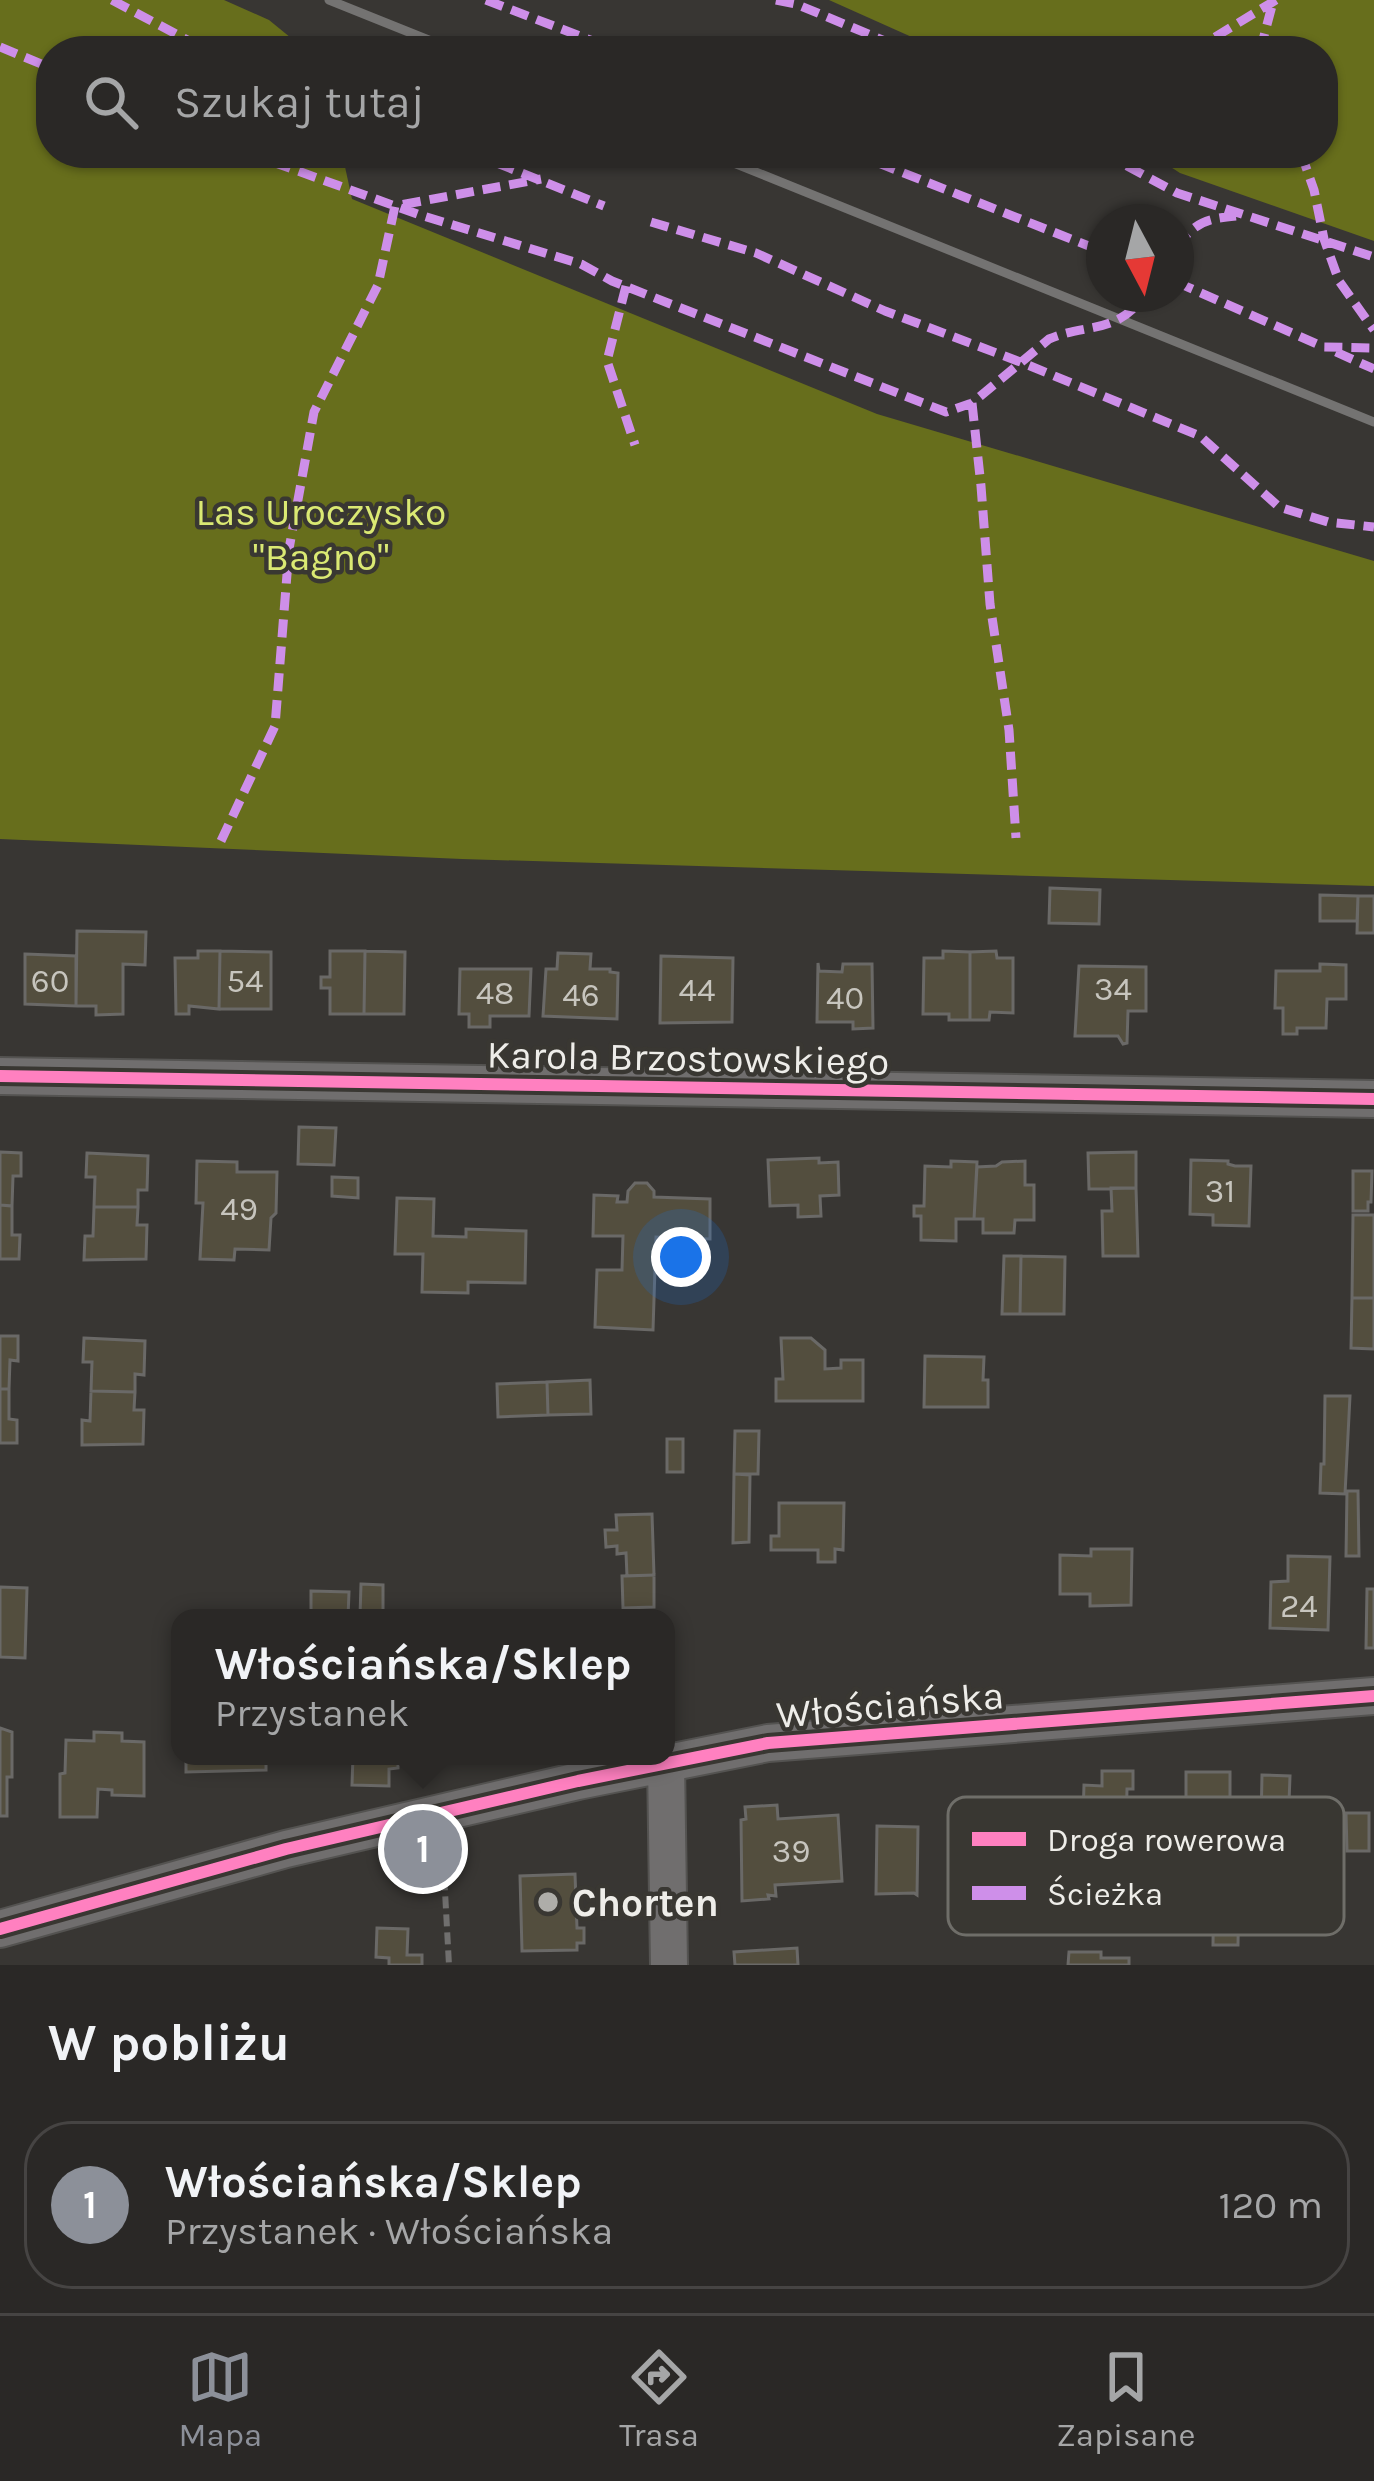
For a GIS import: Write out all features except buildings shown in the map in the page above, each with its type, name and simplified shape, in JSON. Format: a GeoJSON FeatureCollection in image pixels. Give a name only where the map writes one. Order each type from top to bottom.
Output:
{"type":"FeatureCollection","features":[{"type":"Feature","properties":{"kind":"street","name":"Karola Brzostowskiego"},"geometry":{"type":"LineString","coordinates":[[0,1076],[1374,1100]]}},
{"type":"Feature","properties":{"kind":"street","name":"Włościańska"},"geometry":{"type":"LineString","coordinates":[[675,1760],[768,1743],[1374,1696]]}},
{"type":"Feature","properties":{"kind":"street","name":"Włościańska"},"geometry":{"type":"LineString","coordinates":[[0,1929],[286,1850],[652,1765]]}},
{"type":"Feature","properties":{"kind":"street"},"geometry":{"type":"LineString","coordinates":[[666,1765],[669,1965]]}},
{"type":"Feature","properties":{"kind":"path"},"geometry":{"type":"LineString","coordinates":[[405,1850],[444,1873],[449,1965]]}},
{"type":"Feature","properties":{"kind":"green space","name":"Las Uroczysko \"Bagno\""},"geometry":{"type":"Polygon","coordinates":[[[0,0],[224,0],[269,20],[289,36],[36,36],[36,168],[345,168],[352,199],[877,414],[1374,561],[1374,886],[462,859],[0,839],[0,0]]]}},
{"type":"Feature","properties":{"kind":"green space"},"geometry":{"type":"Polygon","coordinates":[[[829,0],[1374,0],[1374,241],[1172,168],[1338,168],[1338,36],[909,36],[829,0]]]}},
{"type":"Feature","properties":{"kind":"railway"},"geometry":{"type":"LineString","coordinates":[[329,0],[419,36]]}},
{"type":"Feature","properties":{"kind":"railway"},"geometry":{"type":"LineString","coordinates":[[746,168],[1374,422]]}},
{"type":"Feature","properties":{"kind":"marked path"},"geometry":{"type":"LineString","coordinates":[[112,0],[180,36]]}},
{"type":"Feature","properties":{"kind":"marked path"},"geometry":{"type":"LineString","coordinates":[[486,0],[580,36]]}},
{"type":"Feature","properties":{"kind":"marked path"},"geometry":{"type":"LineString","coordinates":[[776,0],[873,36]]}},
{"type":"Feature","properties":{"kind":"marked path"},"geometry":{"type":"LineString","coordinates":[[1217,36],[1276,0]]}},
{"type":"Feature","properties":{"kind":"marked path"},"geometry":{"type":"LineString","coordinates":[[1264,36],[1273,2]]}},
{"type":"Feature","properties":{"kind":"marked path"},"geometry":{"type":"LineString","coordinates":[[0,47],[36,62]]}},
{"type":"Feature","properties":{"kind":"marked path"},"geometry":{"type":"LineString","coordinates":[[290,168],[420,215],[581,264],[612,281],[946,412],[972,403],[1049,339],[1113,322],[1129,312]]}},
{"type":"Feature","properties":{"kind":"marked path"},"geometry":{"type":"LineString","coordinates":[[509,168],[604,206]]}},
{"type":"Feature","properties":{"kind":"marked path"},"geometry":{"type":"LineString","coordinates":[[891,168],[1086,245]]}},
{"type":"Feature","properties":{"kind":"marked path"},"geometry":{"type":"LineString","coordinates":[[1131,168],[1177,193],[1374,257]]}},
{"type":"Feature","properties":{"kind":"marked path"},"geometry":{"type":"LineString","coordinates":[[1306,168],[1339,281],[1374,330]]}},
{"type":"Feature","properties":{"kind":"marked path"},"geometry":{"type":"LineString","coordinates":[[221,841],[275,726],[289,549],[314,412],[378,285],[395,206],[541,179]]}},
{"type":"Feature","properties":{"kind":"marked path"},"geometry":{"type":"LineString","coordinates":[[1194,229],[1236,216]]}},
{"type":"Feature","properties":{"kind":"marked path"},"geometry":{"type":"LineString","coordinates":[[651,222],[756,253],[885,311],[1200,436],[1279,507],[1328,522],[1374,527]]}},
{"type":"Feature","properties":{"kind":"marked path"},"geometry":{"type":"LineString","coordinates":[[626,286],[607,361],[635,445]]}},
{"type":"Feature","properties":{"kind":"marked path"},"geometry":{"type":"LineString","coordinates":[[1194,290],[1324,347],[1374,348]]}},
{"type":"Feature","properties":{"kind":"marked path"},"geometry":{"type":"LineString","coordinates":[[1336,352],[1374,369]]}},
{"type":"Feature","properties":{"kind":"marked path"},"geometry":{"type":"LineString","coordinates":[[972,403],[990,604],[1009,730],[1016,838]]}},
{"type":"Feature","properties":{"kind":"cycle path"},"geometry":{"type":"LineString","coordinates":[[0,1076],[1374,1099]]}},
{"type":"Feature","properties":{"kind":"cycle path"},"geometry":{"type":"LineString","coordinates":[[675,1762],[768,1743],[1374,1696]]}},
{"type":"Feature","properties":{"kind":"cycle path"},"geometry":{"type":"LineString","coordinates":[[0,1929],[286,1849],[658,1765]]}},
{"type":"Feature","properties":{"kind":"place","name":"Włościańska/Sklep"},"geometry":{"type":"Point","coordinates":[423,1849]}},
{"type":"Feature","properties":{"kind":"place","name":"Chorten"},"geometry":{"type":"Point","coordinates":[548,1902]}}]}
